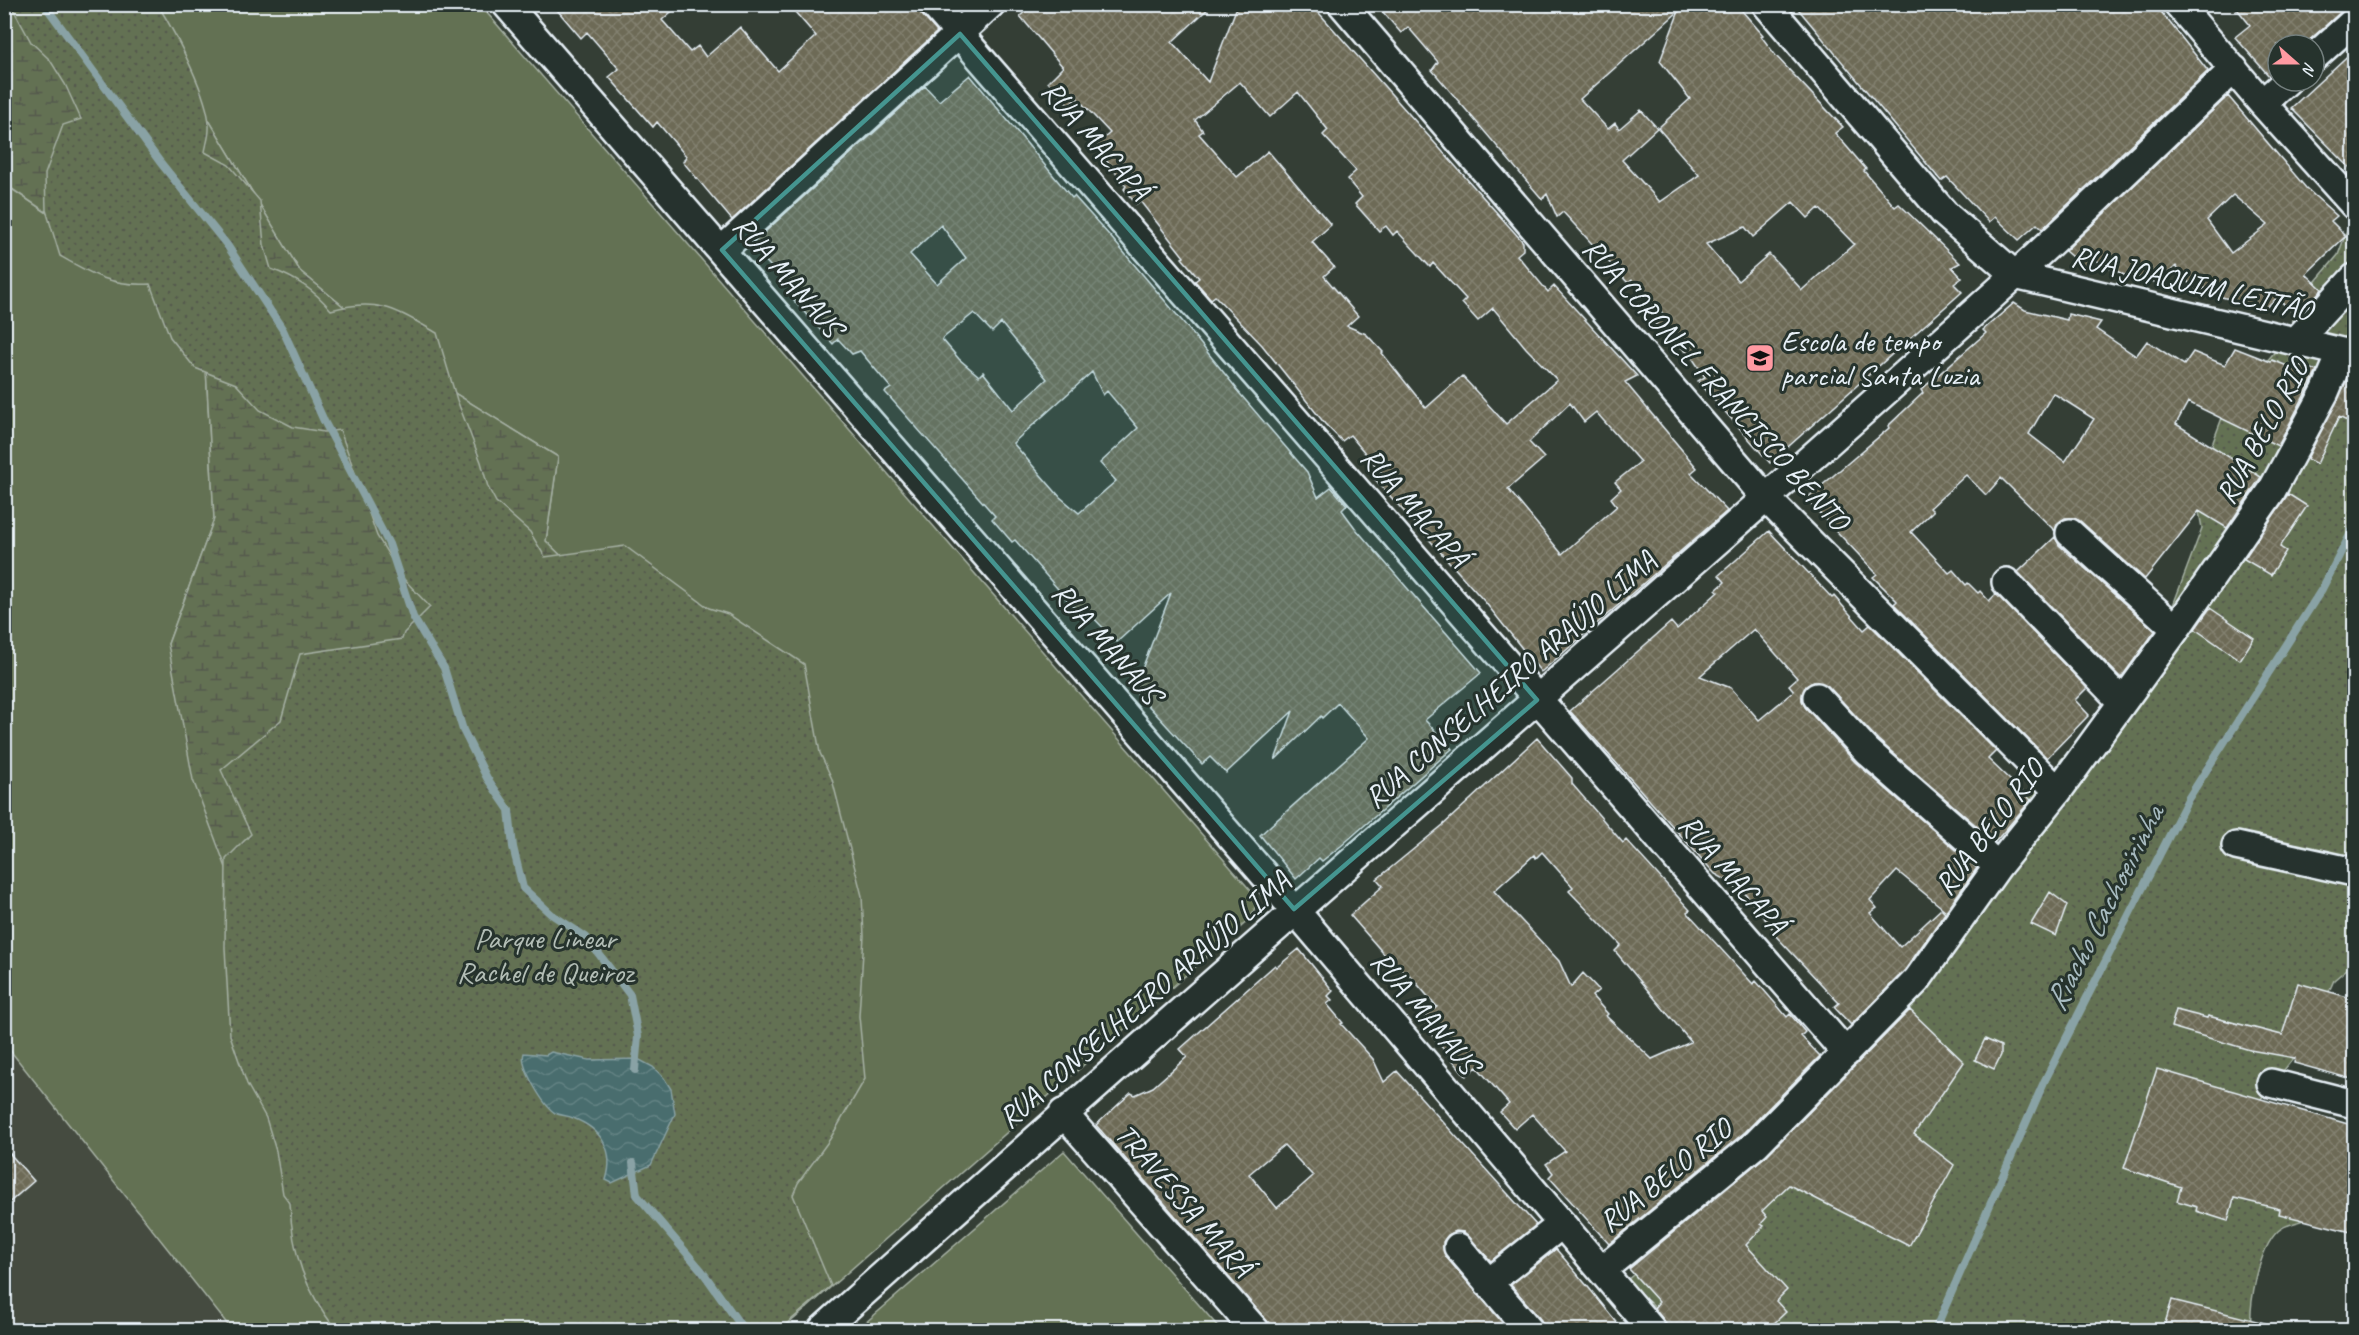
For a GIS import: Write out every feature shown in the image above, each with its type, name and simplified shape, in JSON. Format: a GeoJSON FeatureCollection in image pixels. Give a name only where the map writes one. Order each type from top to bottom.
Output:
{"type":"FeatureCollection","features":[{"type":"Feature","properties":{"kind":"street","name":"RUA MANAUS"},"geometry":{"type":"LineString","coordinates":[[506,4],[1294,909],[1652,1330]]}},
{"type":"Feature","properties":{"kind":"street","name":"RUA MACAPÁ"},"geometry":{"type":"LineString","coordinates":[[933,4],[1232,344],[1537,700],[1846,1053]]}},
{"type":"Feature","properties":{"kind":"street"},"geometry":{"type":"LineString","coordinates":[[722,250],[991,4]]}},
{"type":"Feature","properties":{"kind":"street","name":"RUA CORONEL FRANCISCO BENTO"},"geometry":{"type":"LineString","coordinates":[[1342,4],[1765,497],[2058,791]]}},
{"type":"Feature","properties":{"kind":"street"},"geometry":{"type":"LineString","coordinates":[[1766,4],[1946,214],[2015,275]]}},
{"type":"Feature","properties":{"kind":"street"},"geometry":{"type":"LineString","coordinates":[[2178,4],[2262,104],[2355,205]]}},
{"type":"Feature","properties":{"kind":"street"},"geometry":{"type":"LineString","coordinates":[[2326,46],[2355,21]]}},
{"type":"Feature","properties":{"kind":"street","name":"RUA CONSELHEIRO ARAÚJO LIMA"},"geometry":{"type":"LineString","coordinates":[[822,1330],[1063,1113],[1294,909],[1537,700],[2015,275],[2234,69]]}},
{"type":"Feature","properties":{"kind":"street"},"geometry":{"type":"LineString","coordinates":[[2262,104],[2274,93]]}},
{"type":"Feature","properties":{"kind":"street","name":"RUA JOAQUIM LEITÃO"},"geometry":{"type":"LineString","coordinates":[[2015,275],[2348,354]]}},
{"type":"Feature","properties":{"kind":"street"},"geometry":{"type":"LineString","coordinates":[[2296,341],[2355,278]]}},
{"type":"Feature","properties":{"kind":"street","name":"RUA BELO RIO"},"geometry":{"type":"LineString","coordinates":[[1602,1270],[1756,1144],[1917,980],[1998,866],[2058,791],[2176,629],[2271,492],[2348,354]]}},
{"type":"Feature","properties":{"kind":"street"},"geometry":{"type":"LineString","coordinates":[[2070,533],[2176,629]]}},
{"type":"Feature","properties":{"kind":"street"},"geometry":{"type":"LineString","coordinates":[[2006,582],[2122,702]]}},
{"type":"Feature","properties":{"kind":"street"},"geometry":{"type":"LineString","coordinates":[[1816,697],[1867,751],[1998,866]]}},
{"type":"Feature","properties":{"kind":"street"},"geometry":{"type":"LineString","coordinates":[[2236,846],[2355,872]]}},
{"type":"Feature","properties":{"kind":"street"},"geometry":{"type":"LineString","coordinates":[[2271,1083],[2355,1104]]}},
{"type":"Feature","properties":{"kind":"street","name":"TRAVESSA MARÁ"},"geometry":{"type":"LineString","coordinates":[[1063,1113],[1255,1330]]}},
{"type":"Feature","properties":{"kind":"street"},"geometry":{"type":"LineString","coordinates":[[1488,1283],[1562,1224]]}},
{"type":"Feature","properties":{"kind":"street"},"geometry":{"type":"LineString","coordinates":[[1458,1247],[1529,1330]]}},
{"type":"Feature","properties":{"kind":"highlighted area"},"geometry":{"type":"Polygon","coordinates":[[[960,34],[1537,700],[1294,909],[722,250],[960,34]]]}},
{"type":"Feature","properties":{"kind":"shaded area"},"geometry":{"type":"Polygon","coordinates":[[[5,1044],[232,1330],[5,1330],[5,1044]]]}},
{"type":"Feature","properties":{"kind":"green space","name":"Parque Linear Rachel de Queiroz"},"geometry":{"type":"Polygon","coordinates":[[[5,5],[148,5],[195,97],[300,271],[435,381],[558,457],[546,541],[615,608],[717,1235],[807,1308],[781,1330],[614,1330],[248,926],[193,780],[168,644],[214,519],[206,367],[164,292],[5,184],[5,5]]]}},
{"type":"Feature","properties":{"kind":"green space","name":"Parque Linear Rachel de Queiroz"},"geometry":{"type":"Polygon","coordinates":[[[11,5],[158,5],[182,48],[204,101],[209,129],[205,152],[229,165],[260,201],[264,245],[271,269],[304,285],[331,310],[362,305],[387,308],[437,333],[457,400],[488,487],[496,502],[530,532],[545,557],[625,546],[709,608],[728,614],[804,664],[820,753],[832,779],[862,896],[864,936],[859,1016],[865,1079],[830,1139],[798,1183],[793,1195],[831,1286],[779,1330],[336,1330],[316,1300],[308,1286],[297,1255],[290,1203],[283,1194],[276,1151],[266,1118],[247,1084],[230,1035],[225,948],[226,859],[251,834],[221,770],[281,720],[300,654],[402,639],[404,633],[430,607],[402,577],[377,536],[340,430],[324,432],[293,427],[260,410],[236,384],[195,368],[170,337],[150,284],[124,283],[103,278],[60,256],[46,210],[45,174],[63,125],[81,119],[65,84],[50,60],[31,42],[11,5]]]}},
{"type":"Feature","properties":{"kind":"green space"},"geometry":{"type":"Polygon","coordinates":[[[148,5],[480,5],[1258,899],[1251,918],[807,1308],[717,1235],[615,608],[546,541],[558,457],[435,381],[300,271],[195,97],[148,5]]]}},
{"type":"Feature","properties":{"kind":"green space"},"geometry":{"type":"Polygon","coordinates":[[[4,184],[164,292],[206,367],[214,519],[168,644],[614,1330],[232,1330],[5,1044],[4,184]]]}},
{"type":"Feature","properties":{"kind":"green space"},"geometry":{"type":"Polygon","coordinates":[[[2354,211],[2354,963],[2334,980],[2308,1040],[2248,1115],[2309,1219],[2278,1231],[2265,1251],[2253,1292],[2251,1330],[1680,1330],[1626,1281],[1792,1141],[1869,1045],[1878,1004],[1876,991],[1911,940],[1947,904],[2002,840],[2022,796],[2054,770],[2062,758],[2109,718],[2169,616],[2202,528],[2195,490],[2225,410],[2278,348],[2311,287],[2338,255],[2354,211]]]}},
{"type":"Feature","properties":{"kind":"green space"},"geometry":{"type":"Polygon","coordinates":[[[1064,1151],[1221,1330],[857,1330],[1064,1151]]]}},
{"type":"Feature","properties":{"kind":"water"},"geometry":{"type":"Polygon","coordinates":[[[551,1052],[589,1060],[638,1059],[653,1067],[664,1078],[671,1089],[675,1114],[651,1165],[612,1183],[606,1180],[609,1160],[604,1142],[599,1135],[583,1123],[550,1109],[525,1067],[524,1053],[546,1055],[551,1052]]]}},
{"type":"Feature","properties":{"kind":"building"},"geometry":{"type":"Polygon","coordinates":[[[552,4],[680,4],[662,20],[690,52],[698,46],[706,57],[740,27],[778,71],[816,36],[788,4],[918,4],[921,14],[937,32],[732,220],[683,162],[686,156],[657,122],[653,127],[609,77],[619,69],[587,32],[581,38],[552,4]]]}},
{"type":"Feature","properties":{"kind":"building"},"geometry":{"type":"Polygon","coordinates":[[[1034,4],[1213,4],[1172,42],[1208,82],[1238,4],[1311,4],[1523,242],[1523,250],[1517,255],[1548,292],[1554,286],[1637,376],[1625,382],[1697,468],[1691,473],[1727,511],[1541,672],[1485,602],[1374,478],[1381,472],[1350,435],[1342,441],[1325,424],[1262,345],[1215,296],[1211,299],[1195,281],[1199,278],[1182,258],[1184,257],[1140,201],[1136,204],[1124,189],[1126,186],[1095,146],[1110,133],[1077,98],[1069,105],[1048,82],[1063,67],[1020,16],[1034,4]],[[1240,82],[1195,120],[1203,131],[1199,134],[1237,177],[1268,151],[1331,225],[1312,242],[1334,267],[1324,276],[1358,316],[1347,326],[1366,334],[1383,352],[1426,408],[1462,376],[1506,424],[1557,380],[1526,348],[1493,308],[1478,321],[1462,303],[1466,299],[1433,263],[1430,267],[1397,231],[1393,235],[1386,226],[1379,231],[1355,204],[1362,197],[1347,179],[1356,171],[1323,135],[1328,130],[1298,92],[1270,117],[1240,82]],[[1570,403],[1529,442],[1544,458],[1508,489],[1562,554],[1617,506],[1611,498],[1621,489],[1615,482],[1640,462],[1596,412],[1584,422],[1570,403]]]}},
{"type":"Feature","properties":{"kind":"building"},"geometry":{"type":"Polygon","coordinates":[[[1376,4],[1736,4],[1763,35],[1761,36],[1776,56],[1843,127],[1835,133],[1895,207],[1899,204],[1960,263],[1952,267],[1962,278],[1954,284],[1962,292],[1770,463],[1698,381],[1705,377],[1691,356],[1673,340],[1669,343],[1654,326],[1665,316],[1632,280],[1628,283],[1563,212],[1557,217],[1547,194],[1542,199],[1432,70],[1438,62],[1408,27],[1401,33],[1376,4]],[[1679,11],[1580,99],[1608,129],[1615,123],[1619,129],[1641,110],[1657,128],[1622,160],[1660,202],[1699,175],[1658,128],[1690,99],[1660,61],[1679,11]],[[1793,202],[1753,237],[1745,227],[1706,244],[1738,281],[1769,254],[1802,290],[1854,244],[1819,208],[1808,218],[1793,202]]]}},
{"type":"Feature","properties":{"kind":"building"},"geometry":{"type":"Polygon","coordinates":[[[1794,4],[2155,4],[2208,71],[2042,229],[2037,224],[2019,240],[1995,217],[1989,222],[1947,177],[1941,181],[1794,4]]]}},
{"type":"Feature","properties":{"kind":"building"},"geometry":{"type":"Polygon","coordinates":[[[2233,4],[2339,4],[2344,9],[2317,33],[2266,33],[2266,73],[2235,37],[2250,25],[2233,4]]]}},
{"type":"Feature","properties":{"kind":"building"},"geometry":{"type":"Polygon","coordinates":[[[2355,49],[2355,173],[2291,108],[2307,93],[2326,93],[2326,76],[2355,49]]]}},
{"type":"Feature","properties":{"kind":"building"},"geometry":{"type":"Polygon","coordinates":[[[970,75],[1072,198],[1074,196],[1109,235],[1183,322],[1237,389],[1235,388],[1307,472],[1318,497],[1331,487],[1347,505],[1342,510],[1356,529],[1481,673],[1425,720],[1452,749],[1341,846],[1322,861],[1319,858],[1296,879],[1260,835],[1369,738],[1338,703],[1275,760],[1293,711],[1226,773],[1210,757],[1202,764],[1134,690],[1171,593],[1117,642],[1083,607],[1078,612],[1015,540],[1012,542],[992,519],[995,516],[885,392],[891,388],[860,351],[852,354],[838,339],[833,344],[794,301],[798,296],[760,255],[754,242],[925,86],[939,101],[970,75]],[[941,225],[910,254],[937,284],[966,258],[941,225]],[[974,313],[942,339],[959,359],[979,376],[983,372],[1013,410],[1047,379],[1001,323],[992,332],[974,313]],[[1092,372],[1013,443],[1060,497],[1079,513],[1116,481],[1100,463],[1138,428],[1107,391],[1103,395],[1092,372]]]}},
{"type":"Feature","properties":{"kind":"building"},"geometry":{"type":"Polygon","coordinates":[[[2228,96],[2306,188],[2337,216],[2331,221],[2346,236],[2306,274],[2322,289],[2297,316],[2277,298],[2264,309],[2222,297],[2215,291],[2211,294],[2205,288],[2197,294],[2176,266],[2158,283],[2134,276],[2132,279],[2093,259],[2084,267],[2065,251],[2228,96]],[[2233,195],[2207,220],[2231,253],[2268,225],[2233,195]]]}},
{"type":"Feature","properties":{"kind":"building"},"geometry":{"type":"Polygon","coordinates":[[[2014,303],[2025,310],[2067,320],[2068,314],[2101,322],[2096,329],[2136,356],[2147,341],[2184,365],[2193,352],[2225,365],[2235,348],[2271,362],[2272,360],[2290,367],[2292,363],[2317,371],[2278,446],[2188,402],[2176,424],[2261,477],[2227,528],[2199,511],[2145,579],[2080,521],[2065,518],[2058,523],[2055,531],[2001,478],[1986,495],[1966,475],[1930,508],[1933,511],[1911,532],[1949,573],[1953,570],[1966,585],[1968,583],[1978,593],[1980,591],[1989,601],[1996,594],[2087,688],[2075,700],[2089,715],[2047,758],[1894,604],[1897,601],[1873,577],[1877,574],[1806,499],[1889,428],[1888,426],[1923,393],[1921,390],[1986,333],[1983,330],[2014,303]],[[2053,393],[2029,434],[2065,462],[2094,419],[2053,393]]]}},
{"type":"Feature","properties":{"kind":"building"},"geometry":{"type":"Polygon","coordinates":[[[2347,380],[2355,383],[2355,425],[2339,417],[2317,464],[2307,459],[2347,380]]]}},
{"type":"Feature","properties":{"kind":"building"},"geometry":{"type":"Polygon","coordinates":[[[2288,494],[2307,506],[2280,547],[2286,551],[2271,575],[2244,559],[2288,494]]]}},
{"type":"Feature","properties":{"kind":"building"},"geometry":{"type":"Polygon","coordinates":[[[1769,531],[1832,598],[1834,596],[1864,630],[1870,625],[1996,751],[1988,759],[2031,800],[1995,842],[1878,740],[1828,686],[1814,682],[1806,686],[1802,700],[1805,707],[1855,762],[1977,868],[1946,911],[1897,871],[1870,900],[1877,908],[1870,913],[1900,947],[1941,909],[1945,913],[1905,970],[1851,1025],[1834,1007],[1839,1003],[1774,934],[1776,933],[1740,887],[1737,890],[1732,883],[1715,874],[1570,711],[1671,622],[1677,629],[1718,592],[1716,590],[1725,582],[1719,575],[1769,531]],[[1754,629],[1700,676],[1731,688],[1759,720],[1794,691],[1789,685],[1797,678],[1754,629]]]}},
{"type":"Feature","properties":{"kind":"building"},"geometry":{"type":"Polygon","coordinates":[[[2055,537],[2059,545],[2155,631],[2121,678],[2018,572],[2055,537]]]}},
{"type":"Feature","properties":{"kind":"building"},"geometry":{"type":"Polygon","coordinates":[[[2210,608],[2254,638],[2240,660],[2195,629],[2210,608]]]}},
{"type":"Feature","properties":{"kind":"building"},"geometry":{"type":"Polygon","coordinates":[[[1537,738],[1572,778],[1572,784],[1623,843],[1626,840],[1690,910],[1687,912],[1753,984],[1756,981],[1787,1017],[1790,1014],[1805,1032],[1801,1036],[1820,1056],[1745,1132],[1609,1244],[1549,1177],[1553,1173],[1546,1164],[1565,1151],[1532,1114],[1515,1129],[1500,1112],[1509,1104],[1477,1067],[1466,1076],[1426,1028],[1428,1026],[1422,1019],[1437,1007],[1406,971],[1404,972],[1392,959],[1390,961],[1350,915],[1383,886],[1377,879],[1443,825],[1537,738]],[[1542,852],[1536,858],[1534,855],[1494,891],[1559,961],[1571,987],[1583,973],[1599,990],[1592,996],[1608,1014],[1606,1016],[1652,1059],[1691,1042],[1615,951],[1621,945],[1569,891],[1573,887],[1542,852]]]}},
{"type":"Feature","properties":{"kind":"building"},"geometry":{"type":"Polygon","coordinates":[[[2050,892],[2067,905],[2056,936],[2031,924],[2050,892]]]}},
{"type":"Feature","properties":{"kind":"building"},"geometry":{"type":"Polygon","coordinates":[[[1299,949],[1333,991],[1328,996],[1332,1000],[1327,1004],[1343,1023],[1341,1024],[1373,1059],[1384,1082],[1397,1071],[1536,1225],[1491,1261],[1464,1232],[1456,1231],[1448,1235],[1443,1242],[1446,1257],[1509,1330],[1456,1330],[1452,1326],[1446,1330],[1275,1330],[1096,1125],[1131,1093],[1135,1095],[1153,1087],[1187,1057],[1180,1049],[1275,965],[1277,967],[1299,949]],[[1284,1145],[1249,1174],[1277,1208],[1313,1176],[1284,1145]]]}},
{"type":"Feature","properties":{"kind":"building"},"geometry":{"type":"Polygon","coordinates":[[[2298,983],[2355,999],[2355,1080],[2294,1063],[2295,1058],[2250,1050],[2171,1027],[2176,1010],[2282,1035],[2298,983]]]}},
{"type":"Feature","properties":{"kind":"building"},"geometry":{"type":"Polygon","coordinates":[[[1910,1010],[1964,1062],[1914,1134],[1954,1165],[1909,1246],[1789,1185],[1762,1211],[1767,1217],[1761,1224],[1764,1226],[1746,1245],[1787,1290],[1776,1301],[1786,1312],[1767,1330],[1667,1330],[1664,1320],[1654,1308],[1659,1302],[1629,1269],[1767,1155],[1910,1010]]]}},
{"type":"Feature","properties":{"kind":"building"},"geometry":{"type":"Polygon","coordinates":[[[1985,1039],[2001,1046],[2001,1055],[1994,1069],[1975,1060],[1985,1039]]]}},
{"type":"Feature","properties":{"kind":"building"},"geometry":{"type":"Polygon","coordinates":[[[2157,1069],[2355,1126],[2355,1233],[2279,1214],[2280,1209],[2234,1198],[2228,1221],[2196,1211],[2197,1207],[2177,1201],[2181,1187],[2124,1168],[2157,1069]]]}},
{"type":"Feature","properties":{"kind":"building"},"geometry":{"type":"Polygon","coordinates":[[[4,1147],[34,1181],[4,1207],[4,1147]]]}},
{"type":"Feature","properties":{"kind":"building"},"geometry":{"type":"Polygon","coordinates":[[[1556,1249],[1623,1330],[1544,1330],[1541,1320],[1511,1285],[1556,1249]]]}},
{"type":"Feature","properties":{"kind":"building"},"geometry":{"type":"Polygon","coordinates":[[[2172,1300],[2265,1323],[2264,1330],[2163,1330],[2172,1300]]]}},
{"type":"Feature","properties":{"kind":"waterway"},"geometry":{"type":"LineString","coordinates":[[44,4],[160,162],[227,245],[283,330],[324,421],[389,544],[413,617],[444,668],[463,730],[487,778],[509,810],[513,847],[523,888],[551,914],[586,937],[630,995],[638,1036],[635,1070]]}},
{"type":"Feature","properties":{"kind":"waterway","name":"Riacho Cachoeirinha"},"geometry":{"type":"LineString","coordinates":[[1935,1330],[2044,1082],[2188,799],[2322,589],[2354,527]]}},
{"type":"Feature","properties":{"kind":"waterway"},"geometry":{"type":"LineString","coordinates":[[633,1163],[637,1195],[702,1271],[744,1330]]}},
{"type":"Feature","properties":{"kind":"place","name":"Escola de tempo parcial Santa Luzia"},"geometry":{"type":"Point","coordinates":[1760,358]}}]}
